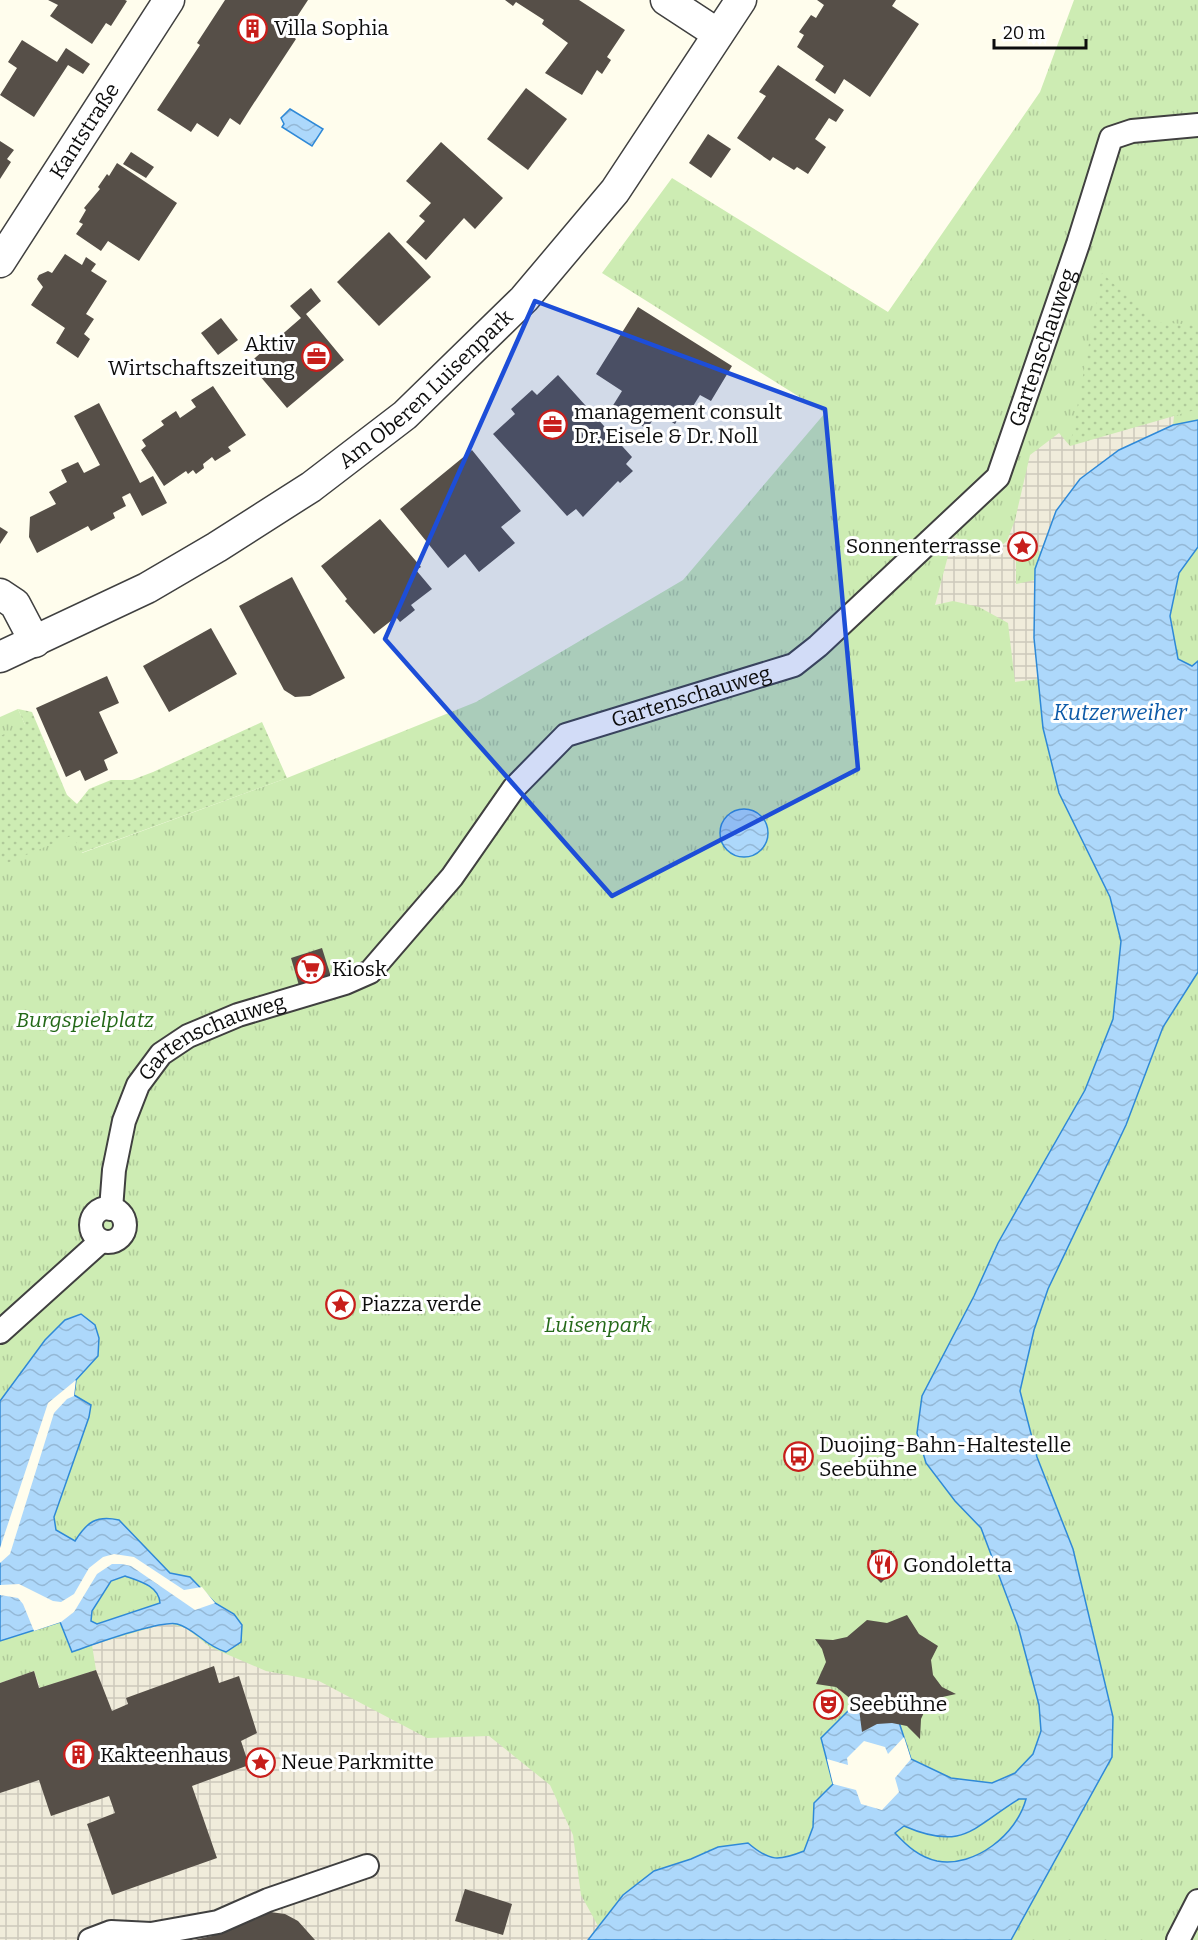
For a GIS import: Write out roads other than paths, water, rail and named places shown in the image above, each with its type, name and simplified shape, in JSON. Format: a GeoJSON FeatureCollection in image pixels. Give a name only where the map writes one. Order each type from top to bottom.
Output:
{"type":"FeatureCollection","features":[{"type":"Feature","properties":{"kind":"street","name":"Kantstraße"},"geometry":{"type":"LineString","coordinates":[[0,262],[169,0]]}},
{"type":"Feature","properties":{"kind":"street"},"geometry":{"type":"LineString","coordinates":[[666,0],[718,34]]}},
{"type":"Feature","properties":{"kind":"street","name":"Am Oberen Luisenpark"},"geometry":{"type":"LineString","coordinates":[[0,657],[147,588],[217,547],[311,487],[405,415],[524,299],[615,191],[741,0]]}},
{"type":"Feature","properties":{"kind":"street","name":"Gartenschauweg"},"geometry":{"type":"LineString","coordinates":[[0,1332],[101,1241],[112,1242],[123,1233],[123,1218],[111,1209],[114,1170],[124,1120],[138,1085],[161,1054],[188,1036],[238,1015],[345,983],[370,972],[452,878],[514,788],[566,735],[794,665],[818,646],[998,477],[1078,244],[1111,138],[1132,131],[1198,125]]}},
{"type":"Feature","properties":{"kind":"street"},"geometry":{"type":"LineString","coordinates":[[0,594],[15,604],[35,642]]}},
{"type":"Feature","properties":{"kind":"street"},"geometry":{"type":"LineString","coordinates":[[90,1940],[111,1932],[151,1934],[218,1922],[268,1900],[367,1866]]}},
{"type":"Feature","properties":{"kind":"street"},"geometry":{"type":"LineString","coordinates":[[1178,1940],[1198,1901]]}},
{"type":"Feature","properties":{"kind":"water"},"geometry":{"type":"Polygon","coordinates":[[[290,109],[323,129],[312,146],[282,127],[284,124],[281,118],[290,109]]]}},
{"type":"Feature","properties":{"kind":"water","name":"Kutzerweiher"},"geometry":{"type":"Polygon","coordinates":[[[1198,420],[1198,547],[1179,573],[1170,616],[1178,659],[1192,666],[1198,661],[1198,972],[1163,1027],[1126,1125],[1048,1289],[1034,1330],[1020,1391],[1037,1457],[1073,1549],[1113,1717],[1112,1757],[1011,1940],[588,1940],[623,1895],[654,1871],[718,1847],[748,1843],[763,1854],[775,1858],[788,1857],[804,1851],[813,1827],[814,1803],[833,1784],[821,1738],[853,1706],[897,1716],[911,1759],[951,1778],[992,1783],[1015,1773],[1033,1754],[1041,1731],[1039,1705],[1018,1626],[981,1528],[955,1501],[926,1463],[917,1433],[922,1396],[974,1296],[998,1243],[1085,1090],[1113,1019],[1121,941],[1110,897],[1059,793],[1043,728],[1034,638],[1035,569],[1056,511],[1080,479],[1119,450],[1173,425],[1198,420]],[[1019,1799],[967,1833],[941,1837],[904,1826],[895,1833],[925,1857],[951,1862],[966,1859],[979,1854],[1004,1836],[1014,1824],[1026,1799],[1019,1799]]]}},
{"type":"Feature","properties":{"kind":"water"},"geometry":{"type":"Polygon","coordinates":[[[739,809],[749,809],[761,816],[768,828],[768,838],[761,850],[749,857],[739,857],[724,846],[720,838],[720,828],[731,813],[739,809]]]}},
{"type":"Feature","properties":{"kind":"water"},"geometry":{"type":"Polygon","coordinates":[[[81,1314],[95,1325],[99,1338],[98,1356],[76,1380],[74,1395],[91,1405],[89,1417],[54,1517],[56,1530],[75,1541],[88,1525],[98,1519],[119,1520],[170,1573],[190,1577],[215,1603],[234,1614],[242,1625],[241,1642],[226,1652],[177,1624],[141,1629],[72,1652],[60,1622],[0,1641],[0,1401],[45,1340],[65,1320],[81,1314]],[[125,1576],[111,1581],[92,1611],[91,1621],[97,1624],[160,1603],[159,1597],[152,1588],[125,1576]]]}},
{"type":"Feature","properties":{"kind":"place","name":"Villa Sophia"},"geometry":{"type":"Point","coordinates":[253,28]}},
{"type":"Feature","properties":{"kind":"place","name":"Aktiv Wirtschaftszeitung"},"geometry":{"type":"Point","coordinates":[316,356]}},
{"type":"Feature","properties":{"kind":"place","name":"management consult Dr. Eisele & Dr. Noll"},"geometry":{"type":"Point","coordinates":[553,424]}},
{"type":"Feature","properties":{"kind":"place","name":"Sonnenterrasse"},"geometry":{"type":"Point","coordinates":[1022,546]}},
{"type":"Feature","properties":{"kind":"place","name":"Kiosk"},"geometry":{"type":"Point","coordinates":[311,969]}},
{"type":"Feature","properties":{"kind":"place","name":"Piazza verde"},"geometry":{"type":"Point","coordinates":[340,1304]}},
{"type":"Feature","properties":{"kind":"place","name":"Duojing-Bahn-Haltestelle Seebühne"},"geometry":{"type":"Point","coordinates":[798,1457]}},
{"type":"Feature","properties":{"kind":"place","name":"Gondoletta"},"geometry":{"type":"Point","coordinates":[882,1565]}},
{"type":"Feature","properties":{"kind":"place","name":"Seebühne"},"geometry":{"type":"Point","coordinates":[828,1704]}},
{"type":"Feature","properties":{"kind":"place","name":"Kakteenhaus"},"geometry":{"type":"Point","coordinates":[79,1755]}},
{"type":"Feature","properties":{"kind":"place","name":"Neue Parkmitte"},"geometry":{"type":"Point","coordinates":[260,1762]}},
{"type":"Feature","properties":{"kind":"park label","name":"Burgspielplatz"},"geometry":{"type":"Point","coordinates":[85,1020]}},
{"type":"Feature","properties":{"kind":"park label","name":"Luisenpark"},"geometry":{"type":"Point","coordinates":[598,1325]}}]}
